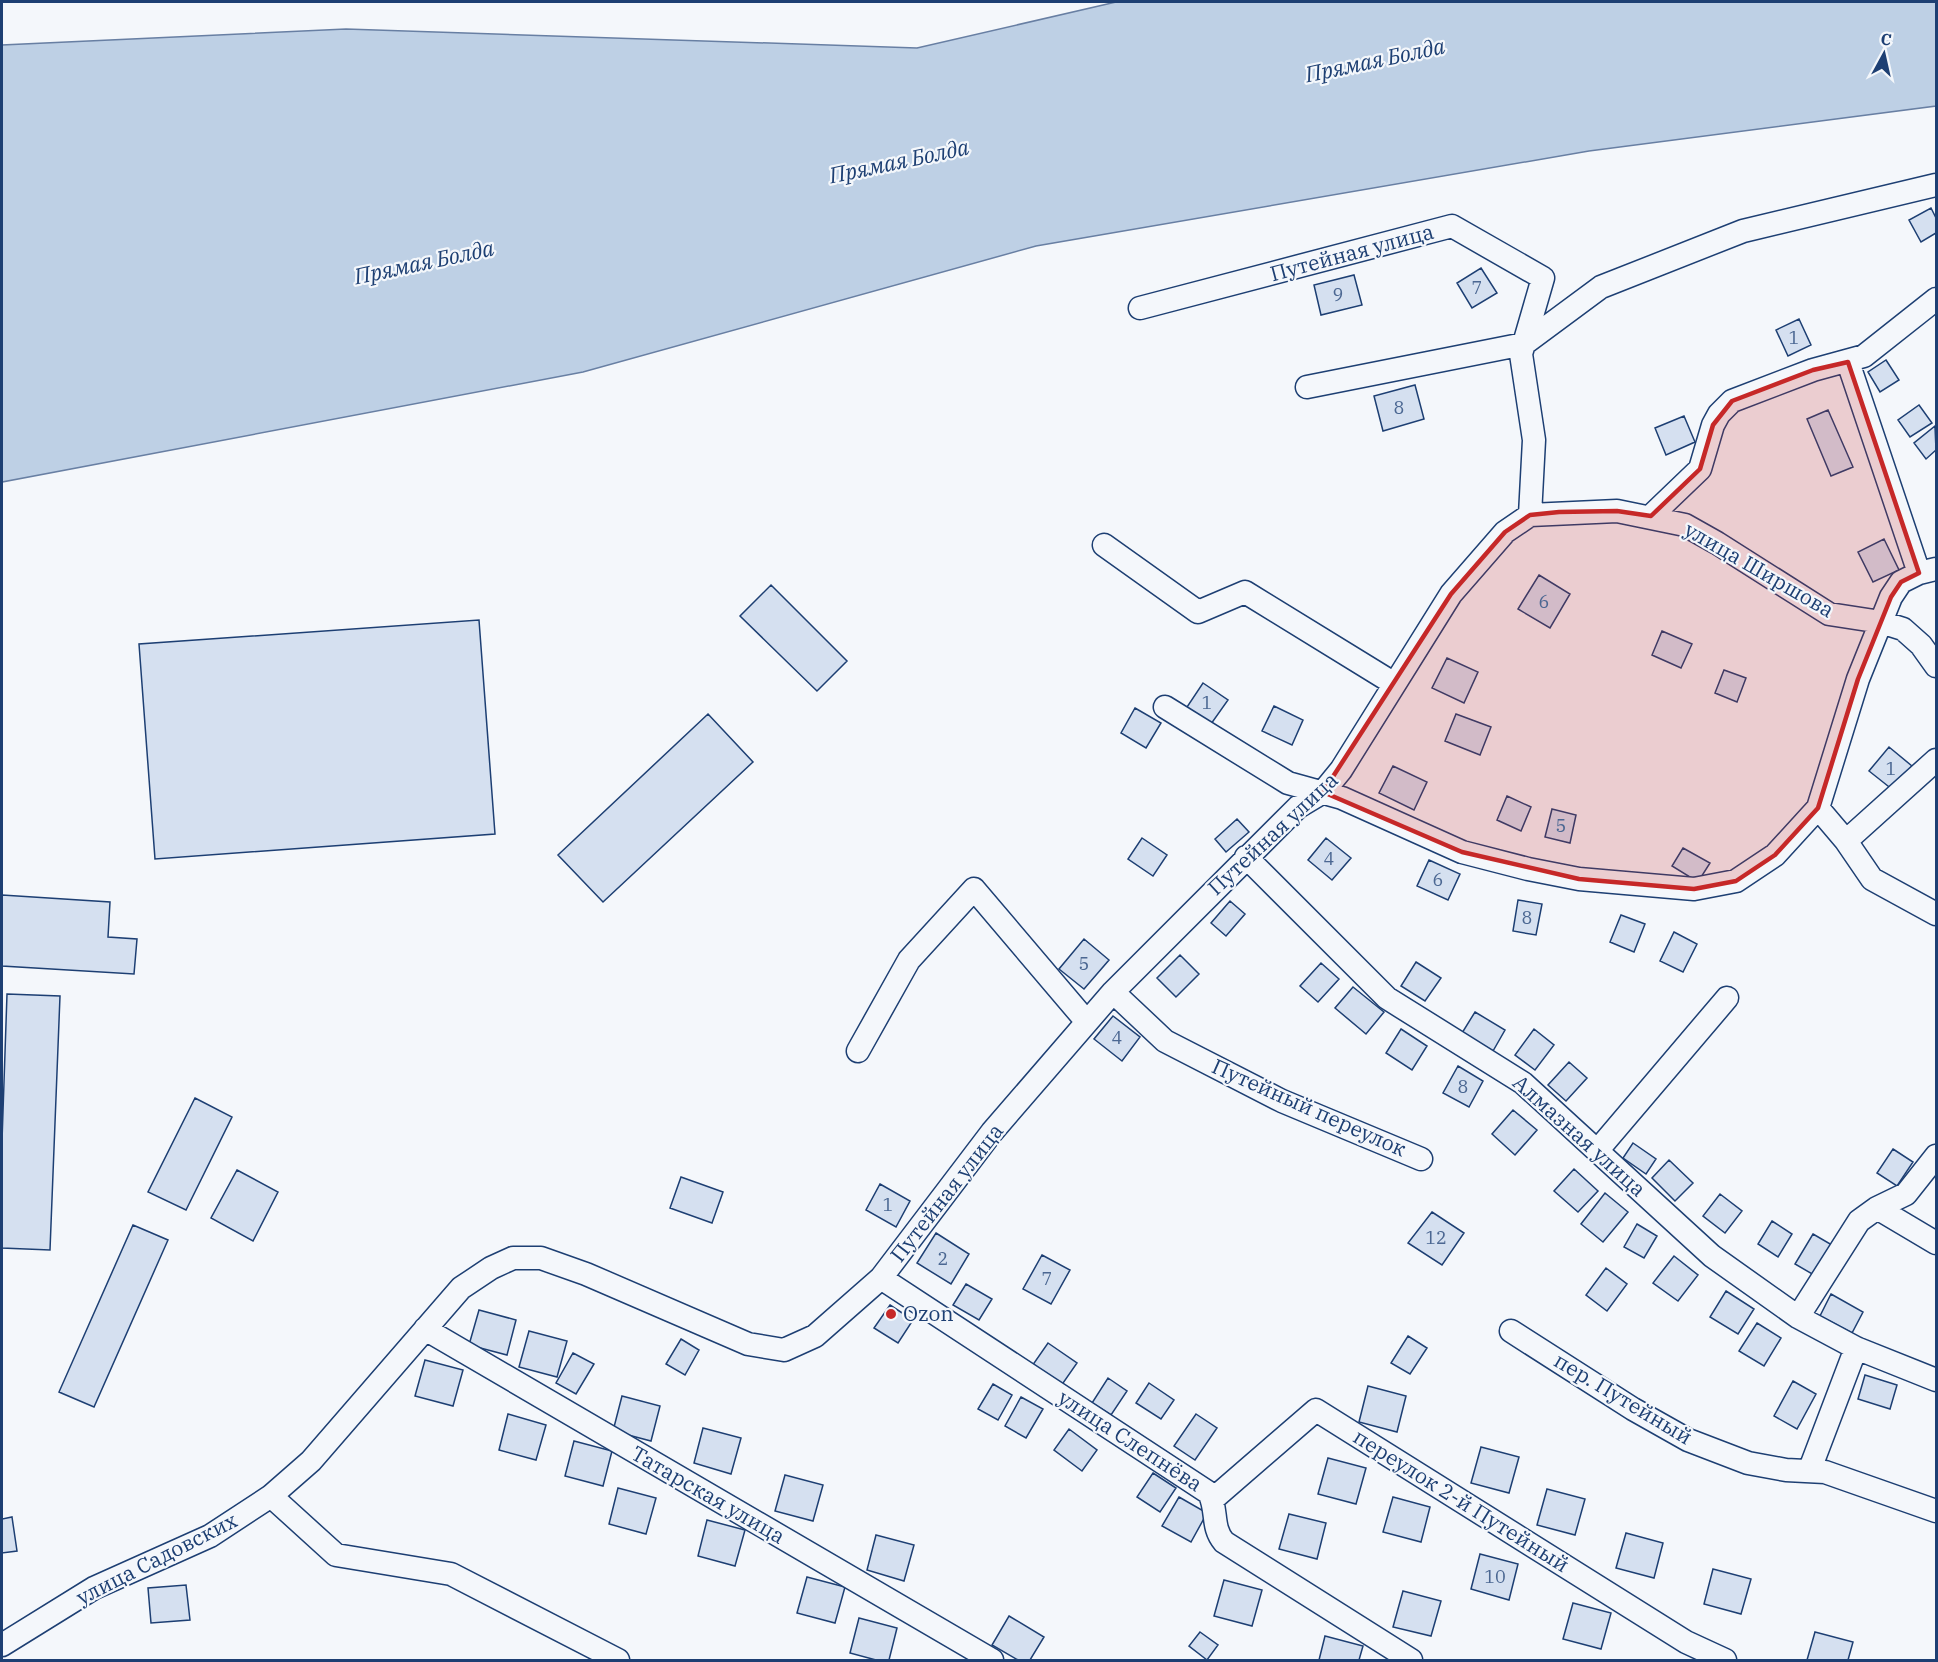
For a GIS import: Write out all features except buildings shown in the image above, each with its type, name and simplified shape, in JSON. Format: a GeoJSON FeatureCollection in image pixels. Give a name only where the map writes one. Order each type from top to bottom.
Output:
{"type":"FeatureCollection","features":[{"type":"Feature","properties":{"kind":"street"},"geometry":{"type":"LineString","coordinates":[[1306,387],[1524,344],[1601,287],[1743,231],[1936,185]]}},
{"type":"Feature","properties":{"kind":"street","name":"Путейная улица"},"geometry":{"type":"LineString","coordinates":[[425,1329],[461,1288],[491,1268],[513,1258],[541,1258],[586,1274],[748,1344],[784,1350],[815,1336],[881,1278],[992,1132],[1113,992],[1298,807],[1323,792],[1341,770],[1393,683],[1451,594],[1505,532],[1530,515],[1534,440],[1521,354],[1543,278],[1452,226],[1140,308]]}},
{"type":"Feature","properties":{"kind":"street"},"geometry":{"type":"LineString","coordinates":[[1651,516],[1700,469],[1713,425],[1719,414],[1732,401],[1813,370],[1848,363],[1864,356],[1936,299]]}},
{"type":"Feature","properties":{"kind":"street"},"geometry":{"type":"LineString","coordinates":[[1165,707],[1288,783],[1323,792],[1462,852],[1579,879],[1694,889],[1736,880],[1775,855],[1818,808],[1840,731],[1891,597],[1901,582],[1928,571],[1848,363]]}},
{"type":"Feature","properties":{"kind":"street","name":"улица Ширшова"},"geometry":{"type":"LineString","coordinates":[[1530,515],[1617,511],[1651,516],[1685,525],[1828,614],[1881,622],[1903,629],[1922,645],[1936,666]]}},
{"type":"Feature","properties":{"kind":"street"},"geometry":{"type":"LineString","coordinates":[[1104,545],[1198,612],[1245,592],[1393,683]]}},
{"type":"Feature","properties":{"kind":"street"},"geometry":{"type":"LineString","coordinates":[[1846,841],[1936,760]]}},
{"type":"Feature","properties":{"kind":"street"},"geometry":{"type":"LineString","coordinates":[[1818,808],[1846,841],[1872,879],[1936,914]]}},
{"type":"Feature","properties":{"kind":"street","name":"Алмазная улица"},"geometry":{"type":"LineString","coordinates":[[1246,857],[1387,998],[1523,1083],[1712,1256],[1798,1317],[1856,1348],[1936,1380]]}},
{"type":"Feature","properties":{"kind":"street"},"geometry":{"type":"LineString","coordinates":[[858,1051],[909,960],[974,889],[1087,1022]]}},
{"type":"Feature","properties":{"kind":"street","name":"Путейный переулок"},"geometry":{"type":"LineString","coordinates":[[1113,992],[1165,1041],[1282,1101],[1421,1159]]}},
{"type":"Feature","properties":{"kind":"street"},"geometry":{"type":"LineString","coordinates":[[1597,1150],[1727,998]]}},
{"type":"Feature","properties":{"kind":"street"},"geometry":{"type":"LineString","coordinates":[[1798,1317],[1859,1221],[1877,1208],[1906,1194],[1936,1156]]}},
{"type":"Feature","properties":{"kind":"street"},"geometry":{"type":"LineString","coordinates":[[1877,1208],[1936,1243]]}},
{"type":"Feature","properties":{"kind":"street","name":"улица Слепнёва"},"geometry":{"type":"LineString","coordinates":[[881,1278],[1209,1493],[1215,1506],[1216,1533],[1224,1542],[1411,1660]]}},
{"type":"Feature","properties":{"kind":"street","name":"улица Садовских"},"geometry":{"type":"LineString","coordinates":[[2,1647],[94,1588],[210,1536],[271,1496],[311,1461],[425,1329]]}},
{"type":"Feature","properties":{"kind":"street","name":"Татарская улица"},"geometry":{"type":"LineString","coordinates":[[425,1329],[992,1660]]}},
{"type":"Feature","properties":{"kind":"street","name":"пер. Путейный"},"geometry":{"type":"LineString","coordinates":[[1511,1331],[1633,1409],[1688,1440],[1748,1462],[1786,1470],[1810,1469],[1936,1511]]}},
{"type":"Feature","properties":{"kind":"street"},"geometry":{"type":"LineString","coordinates":[[1810,1469],[1856,1348]]}},
{"type":"Feature","properties":{"kind":"street","name":"переулок 2-й Путейный"},"geometry":{"type":"LineString","coordinates":[[1212,1500],[1316,1410],[1686,1642],[1725,1660]]}},
{"type":"Feature","properties":{"kind":"street"},"geometry":{"type":"LineString","coordinates":[[271,1496],[336,1555],[452,1574],[618,1660]]}},
{"type":"Feature","properties":{"kind":"street"},"geometry":{"type":"LineString","coordinates":[[2,1647],[9,1660]]}},
{"type":"Feature","properties":{"kind":"highlighted area"},"geometry":{"type":"Polygon","coordinates":[[[1848,362],[1919,573],[1901,582],[1891,597],[1858,679],[1818,808],[1775,855],[1736,881],[1694,889],[1579,879],[1462,852],[1323,792],[1451,594],[1505,532],[1530,515],[1617,511],[1651,516],[1700,469],[1713,425],[1732,401],[1813,370],[1848,362]]]}},
{"type":"Feature","properties":{"kind":"water","name":"Прямая Болда"},"geometry":{"type":"Polygon","coordinates":[[[1116,2],[1936,2],[1936,106],[1589,151],[1036,246],[583,372],[2,482],[2,45],[346,29],[917,48],[1116,2]]]}},
{"type":"Feature","properties":{"kind":"place","name":"Ozon"},"geometry":{"type":"Point","coordinates":[891,1314]}}]}
